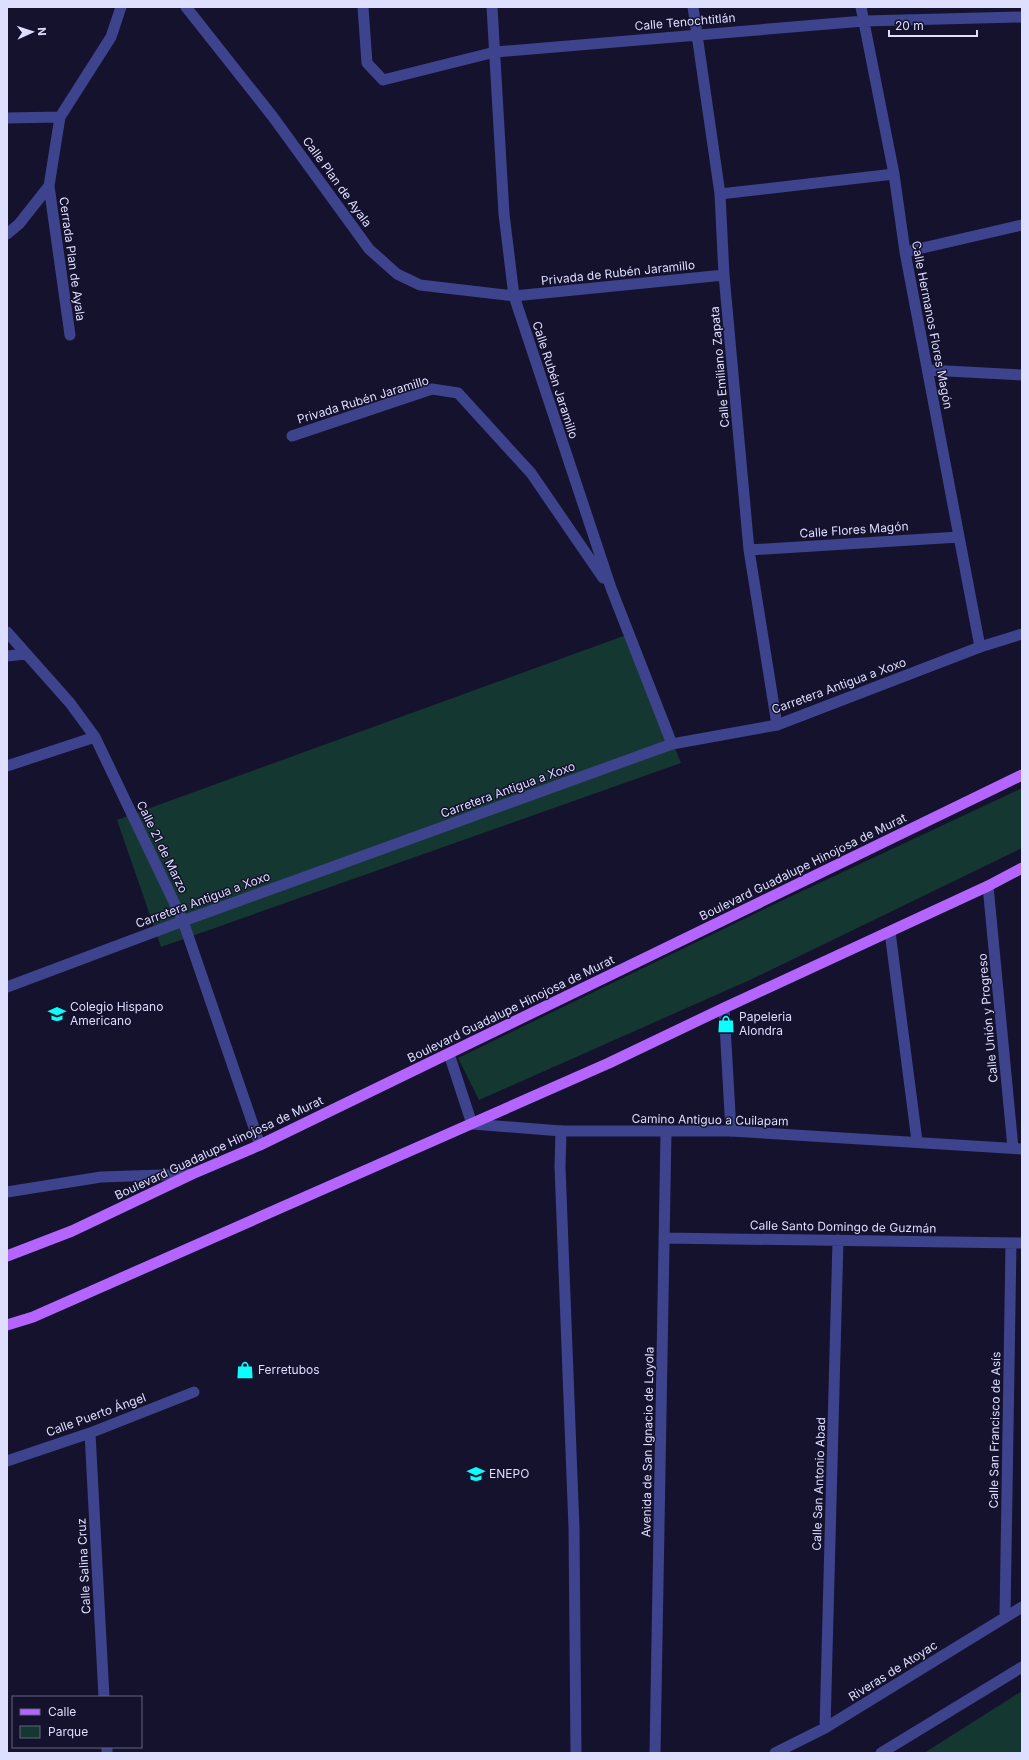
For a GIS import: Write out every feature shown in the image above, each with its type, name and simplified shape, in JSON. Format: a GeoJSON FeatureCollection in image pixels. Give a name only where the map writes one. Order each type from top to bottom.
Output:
{"type":"FeatureCollection","features":[{"type":"Feature","properties":{"kind":"main road","name":"Boulevard Guadalupe Hinojosa de Murat"},"geometry":{"type":"LineString","coordinates":[[7,1256],[72,1231],[192,1174],[260,1145],[1022,775]]}},
{"type":"Feature","properties":{"kind":"main road"},"geometry":{"type":"LineString","coordinates":[[7,1325],[33,1317],[610,1063],[724,1008],[988,886],[1022,868]]}},
{"type":"Feature","properties":{"kind":"street"},"geometry":{"type":"LineString","coordinates":[[7,234],[19,224],[49,186],[60,117],[111,37],[121,7]]}},
{"type":"Feature","properties":{"kind":"street","name":"Calle Plan de Ayala"},"geometry":{"type":"LineString","coordinates":[[186,7],[273,117],[369,249],[398,274],[420,285],[514,296]]}},
{"type":"Feature","properties":{"kind":"street","name":"Calle Tenochtitlán"},"geometry":{"type":"LineString","coordinates":[[364,7],[367,63],[383,80],[495,52],[697,34],[864,22],[1022,17]]}},
{"type":"Feature","properties":{"kind":"street","name":"Calle Rubén Jaramillo"},"geometry":{"type":"LineString","coordinates":[[492,7],[504,214],[514,296],[610,588],[672,744]]}},
{"type":"Feature","properties":{"kind":"street","name":"Calle Emiliano Zapata"},"geometry":{"type":"LineString","coordinates":[[693,7],[720,194],[724,275],[749,550],[777,725]]}},
{"type":"Feature","properties":{"kind":"street","name":"Calle Hermanos Flores Magón"},"geometry":{"type":"LineString","coordinates":[[861,7],[894,174],[905,252],[980,647]]}},
{"type":"Feature","properties":{"kind":"street"},"geometry":{"type":"LineString","coordinates":[[7,118],[60,117]]}},
{"type":"Feature","properties":{"kind":"street"},"geometry":{"type":"LineString","coordinates":[[720,194],[894,174]]}},
{"type":"Feature","properties":{"kind":"street","name":"Cerrada Plan de Ayala"},"geometry":{"type":"LineString","coordinates":[[49,186],[70,336]]}},
{"type":"Feature","properties":{"kind":"street"},"geometry":{"type":"LineString","coordinates":[[905,252],[1022,225]]}},
{"type":"Feature","properties":{"kind":"street","name":"Privada de Rubén Jaramillo"},"geometry":{"type":"LineString","coordinates":[[514,296],[724,275]]}},
{"type":"Feature","properties":{"kind":"street"},"geometry":{"type":"LineString","coordinates":[[928,370],[1022,375]]}},
{"type":"Feature","properties":{"kind":"street","name":"Privada Rubén Jaramillo"},"geometry":{"type":"LineString","coordinates":[[292,436],[432,389],[458,393],[531,473],[610,588]]}},
{"type":"Feature","properties":{"kind":"street","name":"Calle Flores Magón"},"geometry":{"type":"LineString","coordinates":[[749,550],[959,537]]}},
{"type":"Feature","properties":{"kind":"street","name":"Calle 21 de Marzo"},"geometry":{"type":"LineString","coordinates":[[7,632],[70,703],[95,737],[184,921],[260,1145]]}},
{"type":"Feature","properties":{"kind":"street","name":"Carretera Antigua a Xoxo"},"geometry":{"type":"LineString","coordinates":[[7,987],[184,921],[672,744],[777,725],[980,647],[1022,634]]}},
{"type":"Feature","properties":{"kind":"street"},"geometry":{"type":"LineString","coordinates":[[7,656],[26,654]]}},
{"type":"Feature","properties":{"kind":"street"},"geometry":{"type":"LineString","coordinates":[[7,766],[95,737]]}},
{"type":"Feature","properties":{"kind":"street","name":"Calle Unión y Progreso"},"geometry":{"type":"LineString","coordinates":[[988,886],[1018,1148]]}},
{"type":"Feature","properties":{"kind":"street"},"geometry":{"type":"LineString","coordinates":[[890,932],[917,1141]]}},
{"type":"Feature","properties":{"kind":"street"},"geometry":{"type":"LineString","coordinates":[[724,1008],[731,1131]]}},
{"type":"Feature","properties":{"kind":"street"},"geometry":{"type":"LineString","coordinates":[[449,1054],[472,1124]]}},
{"type":"Feature","properties":{"kind":"street","name":"Camino Antiguo a Cuilapam"},"geometry":{"type":"LineString","coordinates":[[472,1124],[561,1132],[731,1131],[1018,1148]]}},
{"type":"Feature","properties":{"kind":"street"},"geometry":{"type":"LineString","coordinates":[[561,1132],[560,1167],[574,1528],[576,1753]]}},
{"type":"Feature","properties":{"kind":"street","name":"Avenida de San Ignacio de Loyola"},"geometry":{"type":"LineString","coordinates":[[655,1753],[666,1132]]}},
{"type":"Feature","properties":{"kind":"street"},"geometry":{"type":"LineString","coordinates":[[7,1192],[101,1177],[192,1174]]}},
{"type":"Feature","properties":{"kind":"street","name":"Calle Santo Domingo de Guzmán"},"geometry":{"type":"LineString","coordinates":[[664,1238],[1022,1243]]}},
{"type":"Feature","properties":{"kind":"street","name":"Calle San Antonio Abad"},"geometry":{"type":"LineString","coordinates":[[825,1728],[838,1240]]}},
{"type":"Feature","properties":{"kind":"street","name":"Calle San Francisco de Asís"},"geometry":{"type":"LineString","coordinates":[[1005,1617],[1011,1243]]}},
{"type":"Feature","properties":{"kind":"street","name":"Calle Puerto Ángel"},"geometry":{"type":"LineString","coordinates":[[7,1461],[90,1433],[194,1392]]}},
{"type":"Feature","properties":{"kind":"street","name":"Calle Salina Cruz"},"geometry":{"type":"LineString","coordinates":[[90,1433],[104,1696]]}},
{"type":"Feature","properties":{"kind":"street","name":"Riveras de Atoyac"},"geometry":{"type":"LineString","coordinates":[[775,1753],[825,1728],[1022,1607]]}},
{"type":"Feature","properties":{"kind":"street"},"geometry":{"type":"LineString","coordinates":[[881,1753],[1022,1667]]}},
{"type":"Feature","properties":{"kind":"green space"},"geometry":{"type":"Polygon","coordinates":[[[629,634],[681,763],[161,947],[117,820],[629,634]]]}},
{"type":"Feature","properties":{"kind":"green space"},"geometry":{"type":"Polygon","coordinates":[[[1022,788],[1022,848],[752,979],[479,1100],[458,1058],[781,901],[1022,788]]]}},
{"type":"Feature","properties":{"kind":"green space"},"geometry":{"type":"Polygon","coordinates":[[[1022,1691],[1022,1753],[924,1753],[1022,1691]]]}},
{"type":"Feature","properties":{"kind":"place","name":"Colegio Hispano Americano"},"geometry":{"type":"Point","coordinates":[57,1014]}},
{"type":"Feature","properties":{"kind":"place","name":"Papeleria Alondra"},"geometry":{"type":"Point","coordinates":[726,1024]}},
{"type":"Feature","properties":{"kind":"place","name":"Ferretubos"},"geometry":{"type":"Point","coordinates":[245,1370]}},
{"type":"Feature","properties":{"kind":"place","name":"ENEPO"},"geometry":{"type":"Point","coordinates":[476,1474]}}]}
